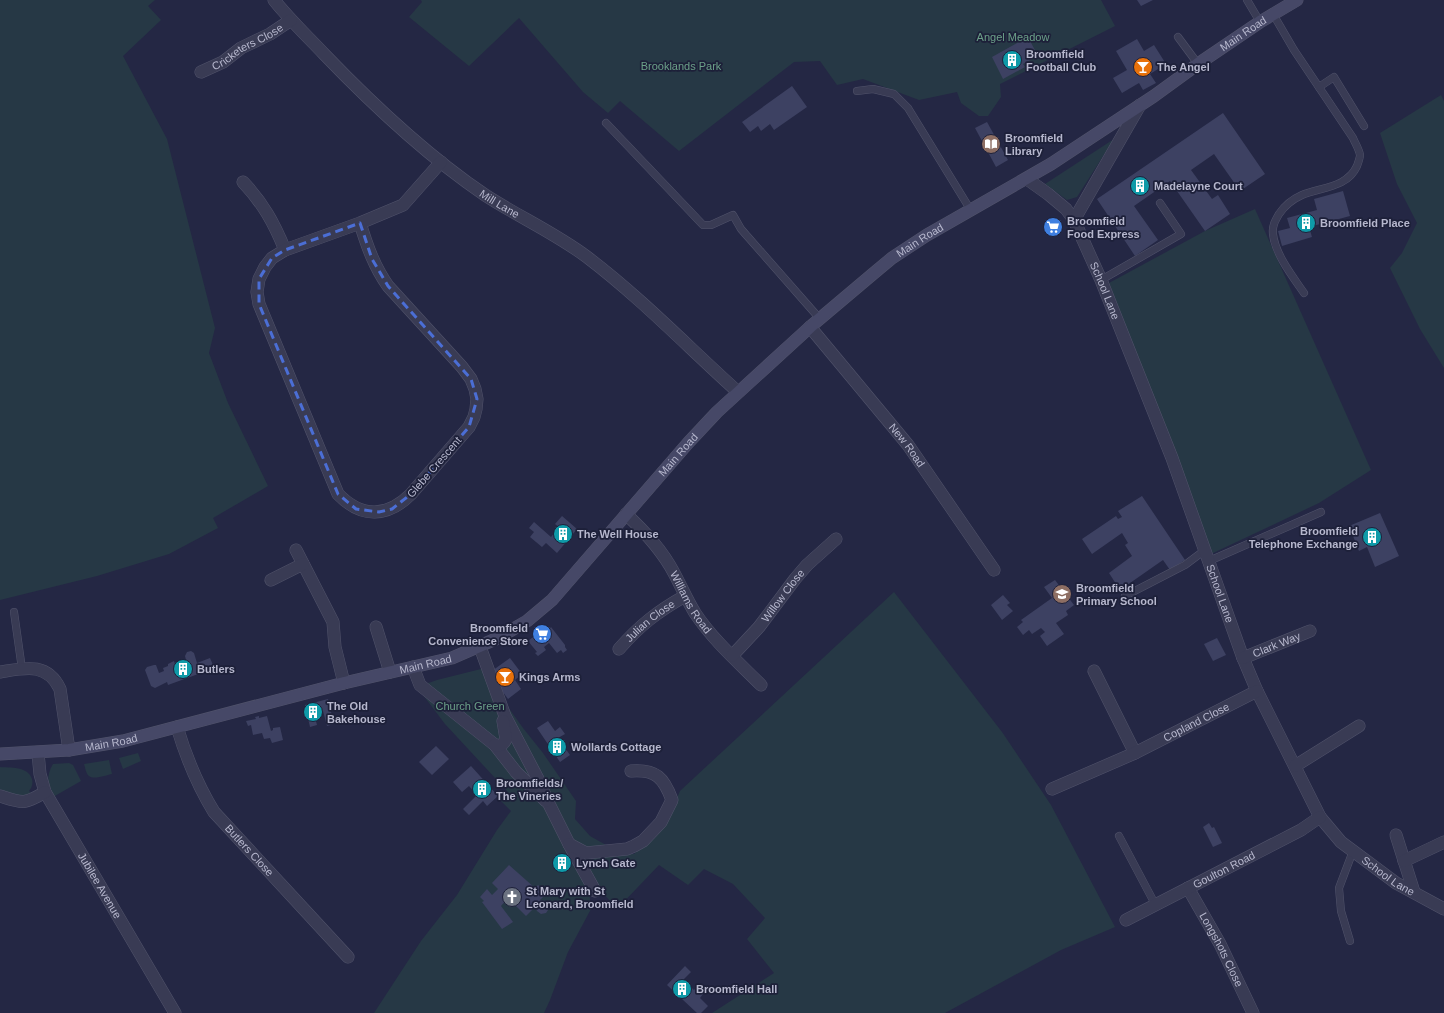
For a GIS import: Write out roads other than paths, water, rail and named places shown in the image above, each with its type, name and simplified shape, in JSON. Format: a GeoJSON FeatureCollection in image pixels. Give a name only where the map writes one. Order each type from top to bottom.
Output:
{"type":"FeatureCollection","features":[{"type":"Feature","properties":{"kind":"main road","name":"Main Road"},"geometry":{"type":"LineString","coordinates":[[0,754],[38,753],[69,750],[123,741],[344,683],[452,658],[480,647],[516,628],[540,611],[564,587],[716,412],[820,318],[892,258],[970,209],[1027,179],[1140,105],[1260,22],[1297,0]]}},
{"type":"Feature","properties":{"kind":"street","name":"Mill Lane"},"geometry":{"type":"LineString","coordinates":[[274,0],[350,82],[383,113],[441,162],[485,195],[566,242],[596,264],[655,315],[738,392]]}},
{"type":"Feature","properties":{"kind":"street","name":"Cricketers Close"},"geometry":{"type":"LineString","coordinates":[[201,72],[224,62],[241,48],[270,34],[291,20]]}},
{"type":"Feature","properties":{"kind":"street"},"geometry":{"type":"LineString","coordinates":[[1074,220],[1140,105]]}},
{"type":"Feature","properties":{"kind":"street","name":"Glebe Crescent"},"geometry":{"type":"LineString","coordinates":[[360,223],[372,259],[379,273],[388,286],[462,367],[471,379],[477,399],[476,409],[469,427],[412,494],[392,509],[379,512],[368,512],[356,509],[338,494],[259,304],[257,292],[259,279],[265,267],[272,258],[285,250],[360,223],[403,205],[441,162]]}},
{"type":"Feature","properties":{"kind":"street","name":"School Lane"},"geometry":{"type":"LineString","coordinates":[[1027,179],[1066,209],[1074,220],[1101,280],[1172,458],[1243,658],[1257,691],[1320,817],[1341,842],[1352,851],[1396,883],[1444,909]]}},
{"type":"Feature","properties":{"kind":"street"},"geometry":{"type":"LineString","coordinates":[[243,182],[257,197],[268,213],[285,250]]}},
{"type":"Feature","properties":{"kind":"street","name":"New Road"},"geometry":{"type":"LineString","coordinates":[[810,327],[908,446],[994,570]]}},
{"type":"Feature","properties":{"kind":"street","name":"Williams Road"},"geometry":{"type":"LineString","coordinates":[[626,514],[661,550],[695,614],[711,635],[761,685]]}},
{"type":"Feature","properties":{"kind":"street","name":"Willow Close"},"geometry":{"type":"LineString","coordinates":[[732,656],[759,627],[794,579],[836,539]]}},
{"type":"Feature","properties":{"kind":"street"},"geometry":{"type":"LineString","coordinates":[[296,550],[333,622],[335,647],[344,683]]}},
{"type":"Feature","properties":{"kind":"street"},"geometry":{"type":"LineString","coordinates":[[271,580],[303,564]]}},
{"type":"Feature","properties":{"kind":"street","name":"Julian Close"},"geometry":{"type":"LineString","coordinates":[[619,649],[646,620],[685,596]]}},
{"type":"Feature","properties":{"kind":"street"},"geometry":{"type":"LineString","coordinates":[[376,627],[390,672]]}},
{"type":"Feature","properties":{"kind":"street","name":"Clark Way"},"geometry":{"type":"LineString","coordinates":[[1243,658],[1310,631]]}},
{"type":"Feature","properties":{"kind":"street"},"geometry":{"type":"LineString","coordinates":[[480,647],[499,703],[505,716],[569,844],[595,891]]}},
{"type":"Feature","properties":{"kind":"street"},"geometry":{"type":"LineString","coordinates":[[413,668],[420,685],[495,745],[516,772],[548,802]]}},
{"type":"Feature","properties":{"kind":"street"},"geometry":{"type":"LineString","coordinates":[[0,672],[22,669],[40,670],[50,675],[56,681],[60,689],[69,750]]}},
{"type":"Feature","properties":{"kind":"street"},"geometry":{"type":"LineString","coordinates":[[1094,671],[1135,754]]}},
{"type":"Feature","properties":{"kind":"street","name":"Copland Close"},"geometry":{"type":"LineString","coordinates":[[1052,789],[1135,754],[1257,691]]}},
{"type":"Feature","properties":{"kind":"street"},"geometry":{"type":"LineString","coordinates":[[495,745],[500,746],[506,739],[499,703]]}},
{"type":"Feature","properties":{"kind":"street"},"geometry":{"type":"LineString","coordinates":[[1295,766],[1359,726]]}},
{"type":"Feature","properties":{"kind":"street","name":"Butlers Close"},"geometry":{"type":"LineString","coordinates":[[176,727],[187,758],[205,798],[214,812],[348,957]]}},
{"type":"Feature","properties":{"kind":"street","name":"Jubilee Avenue"},"geometry":{"type":"LineString","coordinates":[[38,753],[40,774],[45,792],[176,1013]]}},
{"type":"Feature","properties":{"kind":"street"},"geometry":{"type":"LineString","coordinates":[[569,844],[586,853],[627,849],[643,841],[661,822],[672,800],[667,788],[657,775],[643,770],[631,771]]}},
{"type":"Feature","properties":{"kind":"street"},"geometry":{"type":"LineString","coordinates":[[0,796],[20,803],[28,802],[45,792]]}},
{"type":"Feature","properties":{"kind":"street","name":"Goulton Road"},"geometry":{"type":"LineString","coordinates":[[1126,920],[1301,830],[1320,817]]}},
{"type":"Feature","properties":{"kind":"street"},"geometry":{"type":"LineString","coordinates":[[1396,835],[1414,892]]}},
{"type":"Feature","properties":{"kind":"street"},"geometry":{"type":"LineString","coordinates":[[1404,861],[1444,842]]}},
{"type":"Feature","properties":{"kind":"street","name":"Longshots Close"},"geometry":{"type":"LineString","coordinates":[[1188,888],[1220,944],[1253,1013]]}},
{"type":"Feature","properties":{"kind":"lane"},"geometry":{"type":"LineString","coordinates":[[1247,0],[1260,22]]}},
{"type":"Feature","properties":{"kind":"lane"},"geometry":{"type":"LineString","coordinates":[[1273,14],[1294,50],[1353,138],[1360,156],[1354,172],[1348,179],[1341,183],[1302,195],[1291,201],[1282,209],[1274,224],[1273,234],[1278,251],[1304,293]]}},
{"type":"Feature","properties":{"kind":"lane"},"geometry":{"type":"LineString","coordinates":[[1178,37],[1198,64]]}},
{"type":"Feature","properties":{"kind":"lane"},"geometry":{"type":"LineString","coordinates":[[1319,87],[1334,77],[1364,126]]}},
{"type":"Feature","properties":{"kind":"lane"},"geometry":{"type":"LineString","coordinates":[[857,91],[873,89],[894,94],[908,108],[970,209]]}},
{"type":"Feature","properties":{"kind":"lane"},"geometry":{"type":"LineString","coordinates":[[606,123],[703,225],[711,225],[733,215],[741,229],[820,318]]}},
{"type":"Feature","properties":{"kind":"lane"},"geometry":{"type":"LineString","coordinates":[[1101,280],[1181,234],[1160,203]]}},
{"type":"Feature","properties":{"kind":"lane"},"geometry":{"type":"LineString","coordinates":[[1209,561],[1321,512]]}},
{"type":"Feature","properties":{"kind":"lane"},"geometry":{"type":"LineString","coordinates":[[1125,596],[1186,565],[1205,550]]}},
{"type":"Feature","properties":{"kind":"lane"},"geometry":{"type":"LineString","coordinates":[[14,612],[22,669]]}},
{"type":"Feature","properties":{"kind":"lane"},"geometry":{"type":"LineString","coordinates":[[1119,836],[1155,904]]}},
{"type":"Feature","properties":{"kind":"lane"},"geometry":{"type":"LineString","coordinates":[[1350,940],[1341,911],[1339,888],[1352,851]]}},
{"type":"Feature","properties":{"kind":"place","name":"Broomfield Football Club"},"geometry":{"type":"Point","coordinates":[1012,60]}},
{"type":"Feature","properties":{"kind":"place","name":"The Angel"},"geometry":{"type":"Point","coordinates":[1143,67]}},
{"type":"Feature","properties":{"kind":"place","name":"Broomfield Library"},"geometry":{"type":"Point","coordinates":[991,144]}},
{"type":"Feature","properties":{"kind":"place","name":"Madelayne Court"},"geometry":{"type":"Point","coordinates":[1140,186]}},
{"type":"Feature","properties":{"kind":"place","name":"Broomfield Place"},"geometry":{"type":"Point","coordinates":[1306,223]}},
{"type":"Feature","properties":{"kind":"place","name":"Broomfield Food Express"},"geometry":{"type":"Point","coordinates":[1053,227]}},
{"type":"Feature","properties":{"kind":"place","name":"The Well House"},"geometry":{"type":"Point","coordinates":[563,534]}},
{"type":"Feature","properties":{"kind":"place","name":"Broomfield Telephone Exchange"},"geometry":{"type":"Point","coordinates":[1372,537]}},
{"type":"Feature","properties":{"kind":"place","name":"Broomfield Primary School"},"geometry":{"type":"Point","coordinates":[1062,594]}},
{"type":"Feature","properties":{"kind":"place","name":"Broomfield Convenience Store"},"geometry":{"type":"Point","coordinates":[542,634]}},
{"type":"Feature","properties":{"kind":"place","name":"Butlers"},"geometry":{"type":"Point","coordinates":[183,669]}},
{"type":"Feature","properties":{"kind":"place","name":"Kings Arms"},"geometry":{"type":"Point","coordinates":[505,677]}},
{"type":"Feature","properties":{"kind":"place","name":"The Old Bakehouse"},"geometry":{"type":"Point","coordinates":[313,712]}},
{"type":"Feature","properties":{"kind":"place","name":"Wollards Cottage"},"geometry":{"type":"Point","coordinates":[557,747]}},
{"type":"Feature","properties":{"kind":"place","name":"Broomfields/ The Vineries"},"geometry":{"type":"Point","coordinates":[482,789]}},
{"type":"Feature","properties":{"kind":"place","name":"Lynch Gate"},"geometry":{"type":"Point","coordinates":[562,863]}},
{"type":"Feature","properties":{"kind":"place","name":"St Mary with St Leonard, Broomfield"},"geometry":{"type":"Point","coordinates":[512,897]}},
{"type":"Feature","properties":{"kind":"place","name":"Broomfield Hall"},"geometry":{"type":"Point","coordinates":[682,989]}},
{"type":"Feature","properties":{"kind":"park label","name":"Angel Meadow"},"geometry":{"type":"Point","coordinates":[1013,37]}},
{"type":"Feature","properties":{"kind":"park label","name":"Brooklands Park"},"geometry":{"type":"Point","coordinates":[681,66]}},
{"type":"Feature","properties":{"kind":"park label","name":"Church Green"},"geometry":{"type":"Point","coordinates":[470,706]}}]}
